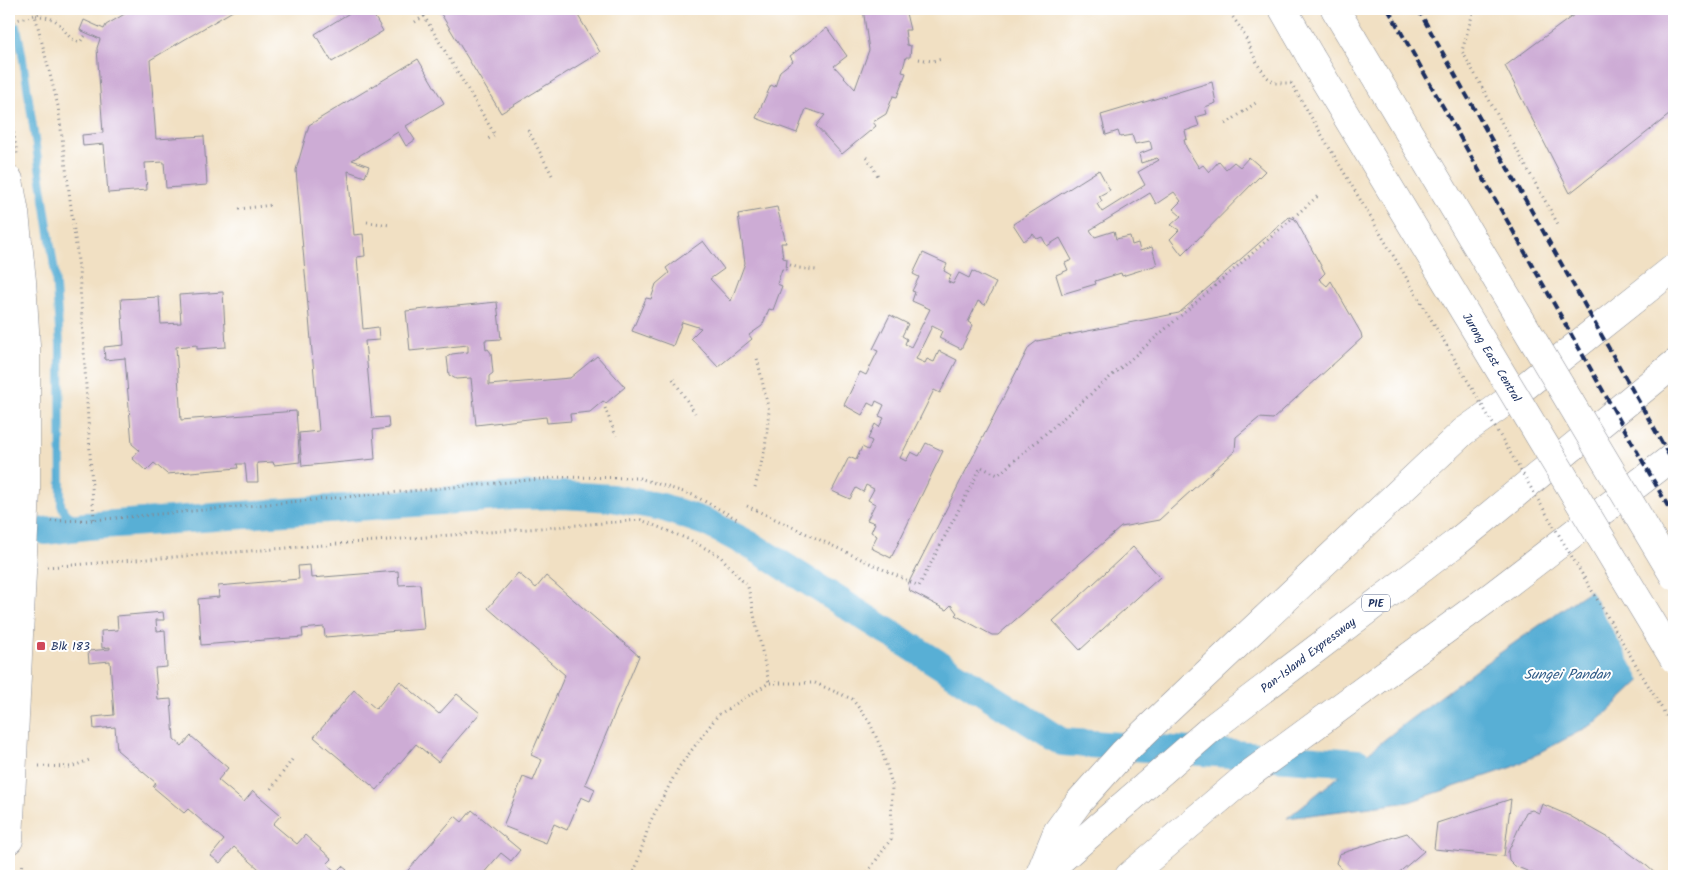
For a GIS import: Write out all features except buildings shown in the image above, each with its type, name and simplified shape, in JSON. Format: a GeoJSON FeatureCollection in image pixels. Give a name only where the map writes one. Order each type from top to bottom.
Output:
{"type":"FeatureCollection","features":[{"type":"Feature","properties":{"kind":"main road","name":"Jurong East Central"},"geometry":{"type":"LineString","coordinates":[[1283,9],[1674,659]]}},
{"type":"Feature","properties":{"kind":"main road"},"geometry":{"type":"LineString","coordinates":[[1335,9],[1674,576]]}},
{"type":"Feature","properties":{"kind":"main road"},"geometry":{"type":"LineString","coordinates":[[9,180],[15,213],[22,281],[26,346],[26,491],[9,840]]}},
{"type":"Feature","properties":{"kind":"main road"},"geometry":{"type":"LineString","coordinates":[[1040,876],[1057,832],[1078,803],[1123,753],[1153,724],[1463,432],[1504,403],[1674,268]]}},
{"type":"Feature","properties":{"kind":"main road","name":"Pan-Island Expressway"},"geometry":{"type":"LineString","coordinates":[[1040,876],[1212,728],[1457,542],[1674,364]]}},
{"type":"Feature","properties":{"kind":"main road"},"geometry":{"type":"LineString","coordinates":[[1129,876],[1248,774],[1493,596],[1674,456]]}},
{"type":"Feature","properties":{"kind":"path"},"geometry":{"type":"LineString","coordinates":[[9,22],[35,15],[48,9]]}},
{"type":"Feature","properties":{"kind":"path"},"geometry":{"type":"LineString","coordinates":[[420,9],[495,135],[486,140]]}},
{"type":"Feature","properties":{"kind":"path"},"geometry":{"type":"LineString","coordinates":[[1227,9],[1242,30],[1258,65],[1267,77],[1274,82],[1291,83],[1674,729]]}},
{"type":"Feature","properties":{"kind":"path"},"geometry":{"type":"LineString","coordinates":[[1474,9],[1462,51],[1559,226]]}},
{"type":"Feature","properties":{"kind":"path"},"geometry":{"type":"LineString","coordinates":[[35,15],[52,19],[58,23],[70,39],[80,42],[85,36]]}},
{"type":"Feature","properties":{"kind":"path"},"geometry":{"type":"LineString","coordinates":[[35,15],[58,106],[80,269],[94,520]]}},
{"type":"Feature","properties":{"kind":"path"},"geometry":{"type":"LineString","coordinates":[[415,22],[424,16]]}},
{"type":"Feature","properties":{"kind":"path"},"geometry":{"type":"LineString","coordinates":[[919,59],[932,61],[943,59]]}},
{"type":"Feature","properties":{"kind":"path"},"geometry":{"type":"LineString","coordinates":[[1226,124],[1258,102]]}},
{"type":"Feature","properties":{"kind":"path"},"geometry":{"type":"LineString","coordinates":[[528,130],[552,175]]}},
{"type":"Feature","properties":{"kind":"path"},"geometry":{"type":"LineString","coordinates":[[867,158],[878,176]]}},
{"type":"Feature","properties":{"kind":"path"},"geometry":{"type":"LineString","coordinates":[[746,506],[919,586],[981,467],[998,475],[1319,195]]}},
{"type":"Feature","properties":{"kind":"path"},"geometry":{"type":"LineString","coordinates":[[239,209],[272,205]]}},
{"type":"Feature","properties":{"kind":"path"},"geometry":{"type":"LineString","coordinates":[[368,222],[390,225]]}},
{"type":"Feature","properties":{"kind":"path"},"geometry":{"type":"LineString","coordinates":[[790,265],[816,270]]}},
{"type":"Feature","properties":{"kind":"path"},"geometry":{"type":"LineString","coordinates":[[755,487],[766,449],[769,411],[757,358]]}},
{"type":"Feature","properties":{"kind":"path"},"geometry":{"type":"LineString","coordinates":[[673,379],[695,413]]}},
{"type":"Feature","properties":{"kind":"path"},"geometry":{"type":"LineString","coordinates":[[605,408],[616,436]]}},
{"type":"Feature","properties":{"kind":"path"},"geometry":{"type":"LineString","coordinates":[[63,521],[94,520],[572,477],[639,478],[692,495],[739,520]]}},
{"type":"Feature","properties":{"kind":"path"},"geometry":{"type":"LineString","coordinates":[[39,568],[641,520],[690,540],[720,556],[748,587],[769,683]]}},
{"type":"Feature","properties":{"kind":"path"},"geometry":{"type":"LineString","coordinates":[[633,876],[650,822],[679,767],[718,715],[769,683],[815,683],[852,700],[869,721],[881,748],[892,784],[891,839],[864,876]]}},
{"type":"Feature","properties":{"kind":"path"},"geometry":{"type":"LineString","coordinates":[[271,789],[294,757]]}},
{"type":"Feature","properties":{"kind":"path"},"geometry":{"type":"LineString","coordinates":[[37,766],[71,767],[92,759]]}},
{"type":"Feature","properties":{"kind":"water","name":"Sungei Pandan"},"geometry":{"type":"Polygon","coordinates":[[[1674,534],[1674,649],[1597,722],[1513,767],[1409,802],[1287,818],[1404,724],[1480,667],[1674,534]]]}},
{"type":"Feature","properties":{"kind":"pier"},"geometry":{"type":"Polygon","coordinates":[[[1671,533],[1674,538],[1674,653],[1642,683],[1589,588],[1671,533]]]}},
{"type":"Feature","properties":{"kind":"waterway"},"geometry":{"type":"LineString","coordinates":[[17,27],[55,273],[60,344],[61,505],[65,513],[87,526]]}},
{"type":"Feature","properties":{"kind":"waterway"},"geometry":{"type":"LineString","coordinates":[[45,531],[87,526],[513,496],[563,495],[612,498],[662,507],[708,523],[754,547],[1062,742],[1358,763]]}},
{"type":"Feature","properties":{"kind":"railway"},"geometry":{"type":"LineString","coordinates":[[1388,9],[1674,517]]}},
{"type":"Feature","properties":{"kind":"railway"},"geometry":{"type":"LineString","coordinates":[[1418,9],[1674,464]]}},
{"type":"Feature","properties":{"kind":"place","name":"Blk 183"},"geometry":{"type":"Point","coordinates":[41,646]}}]}
